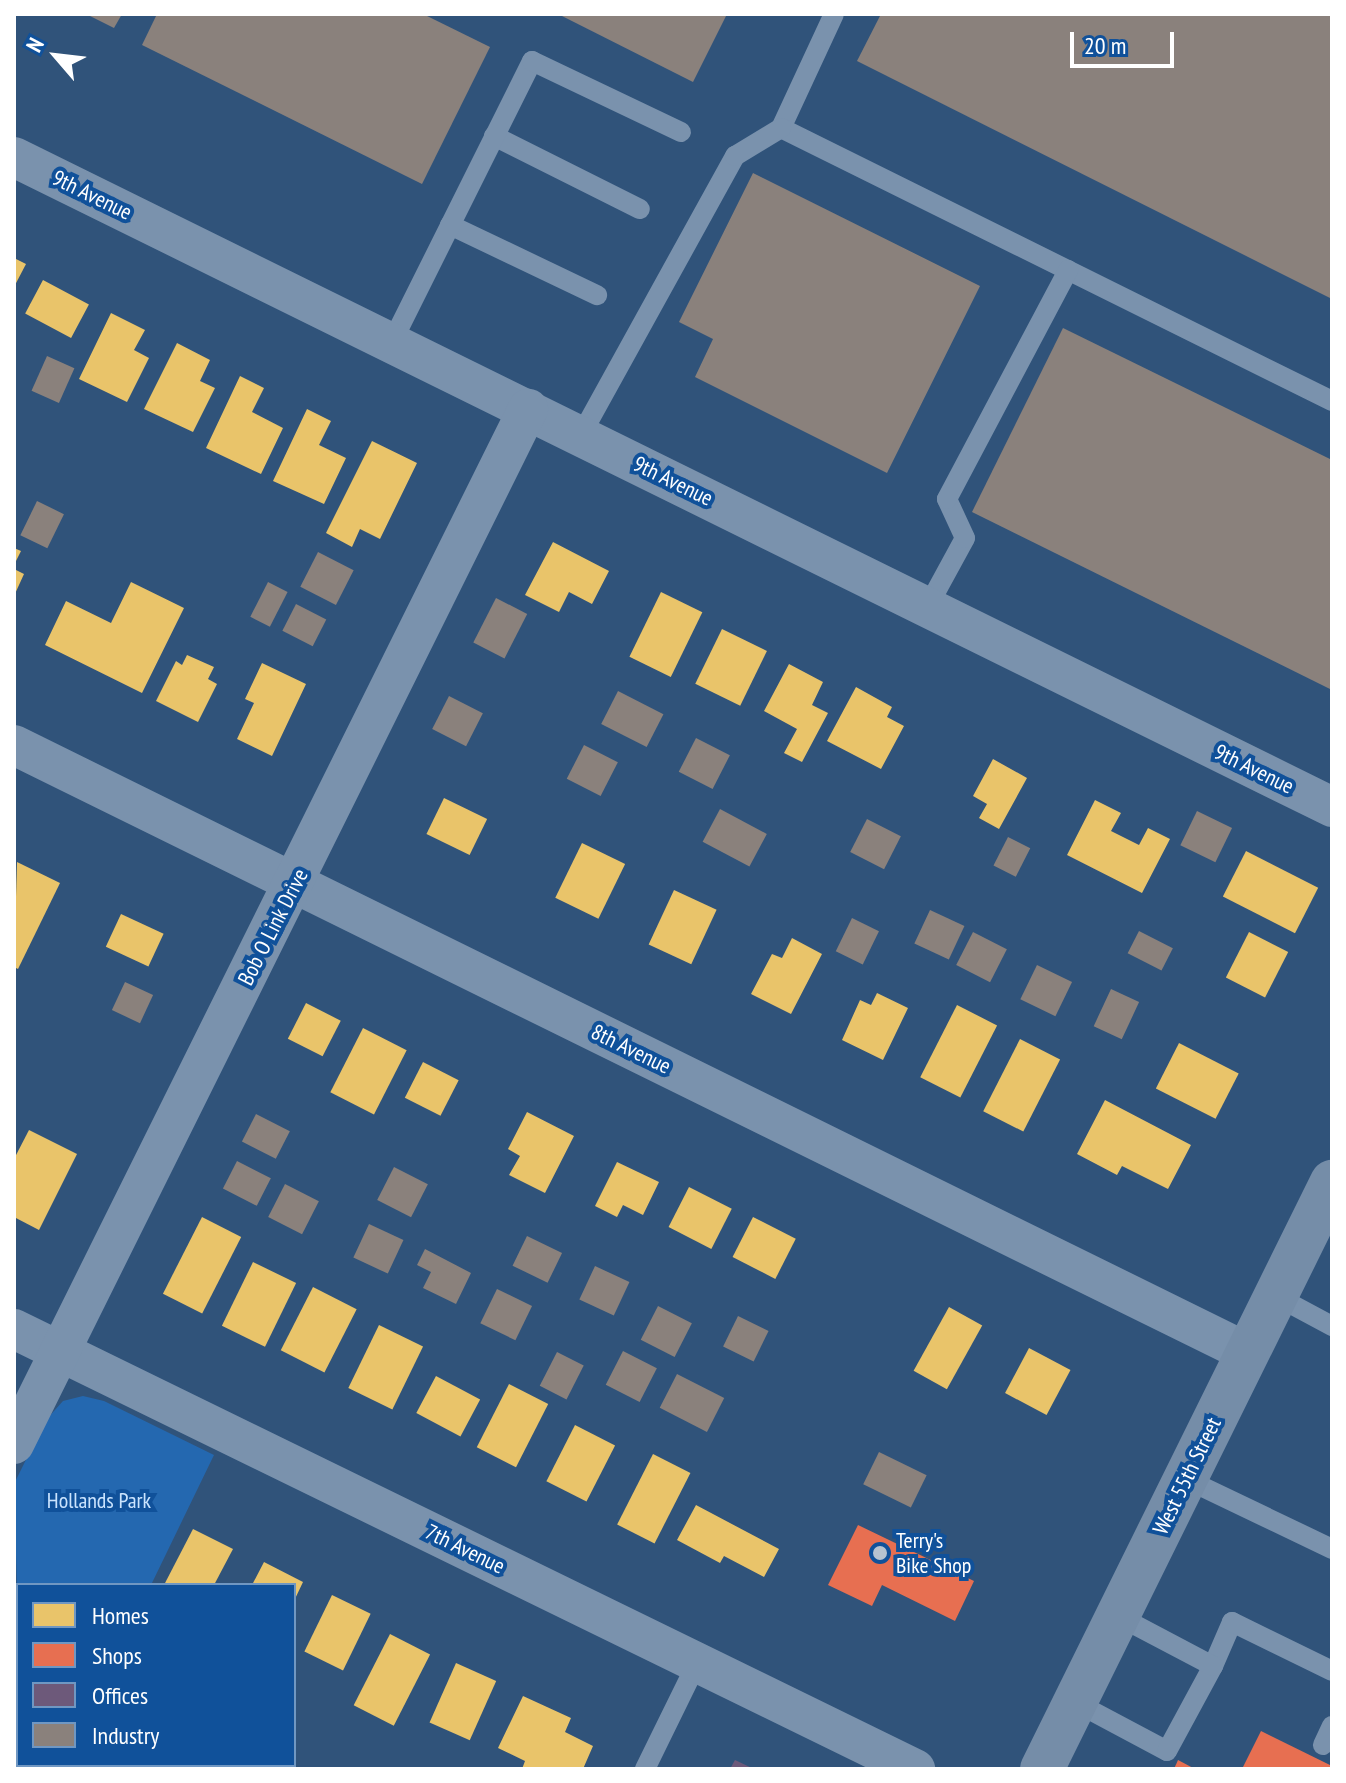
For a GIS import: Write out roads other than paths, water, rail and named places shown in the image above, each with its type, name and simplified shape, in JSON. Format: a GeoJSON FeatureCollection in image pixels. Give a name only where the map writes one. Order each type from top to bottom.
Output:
{"type":"FeatureCollection","features":[{"type":"Feature","properties":{"kind":"main road","name":"West 55th Street"},"geometry":{"type":"LineString","coordinates":[[1042,1769],[1332,1182]]}},
{"type":"Feature","properties":{"kind":"street","name":"9th Avenue"},"geometry":{"type":"LineString","coordinates":[[14,157],[928,606],[1329,798]]}},
{"type":"Feature","properties":{"kind":"street","name":"Bob O Link Drive"},"geometry":{"type":"LineString","coordinates":[[14,1444],[528,409]]}},
{"type":"Feature","properties":{"kind":"street","name":"8th Avenue"},"geometry":{"type":"LineString","coordinates":[[14,745],[1248,1353]]}},
{"type":"Feature","properties":{"kind":"street","name":"7th Avenue"},"geometry":{"type":"LineString","coordinates":[[14,1329],[915,1769]]}},
{"type":"Feature","properties":{"kind":"lane"},"geometry":{"type":"LineString","coordinates":[[581,435],[735,156],[781,128],[834,14]]}},
{"type":"Feature","properties":{"kind":"lane"},"geometry":{"type":"LineString","coordinates":[[392,342],[532,61],[681,132]]}},
{"type":"Feature","properties":{"kind":"lane"},"geometry":{"type":"LineString","coordinates":[[781,128],[1332,401]]}},
{"type":"Feature","properties":{"kind":"lane"},"geometry":{"type":"LineString","coordinates":[[494,136],[640,209]]}},
{"type":"Feature","properties":{"kind":"lane"},"geometry":{"type":"LineString","coordinates":[[450,225],[597,295]]}},
{"type":"Feature","properties":{"kind":"lane"},"geometry":{"type":"LineString","coordinates":[[928,606],[965,538],[947,499],[1068,270]]}},
{"type":"Feature","properties":{"kind":"lane"},"geometry":{"type":"LineString","coordinates":[[1276,1296],[1332,1326]]}},
{"type":"Feature","properties":{"kind":"lane"},"geometry":{"type":"LineString","coordinates":[[1186,1479],[1332,1549]]}},
{"type":"Feature","properties":{"kind":"lane"},"geometry":{"type":"LineString","coordinates":[[1118,1616],[1213,1666]]}},
{"type":"Feature","properties":{"kind":"lane"},"geometry":{"type":"LineString","coordinates":[[1075,1702],[1167,1751],[1213,1666],[1232,1622],[1332,1671]]}},
{"type":"Feature","properties":{"kind":"lane"},"geometry":{"type":"LineString","coordinates":[[645,1769],[697,1663]]}},
{"type":"Feature","properties":{"kind":"place","name":"Terry's Bike Shop"},"geometry":{"type":"Point","coordinates":[880,1553]}},
{"type":"Feature","properties":{"kind":"park label","name":"Hollands Park"},"geometry":{"type":"Point","coordinates":[99,1501]}}]}
